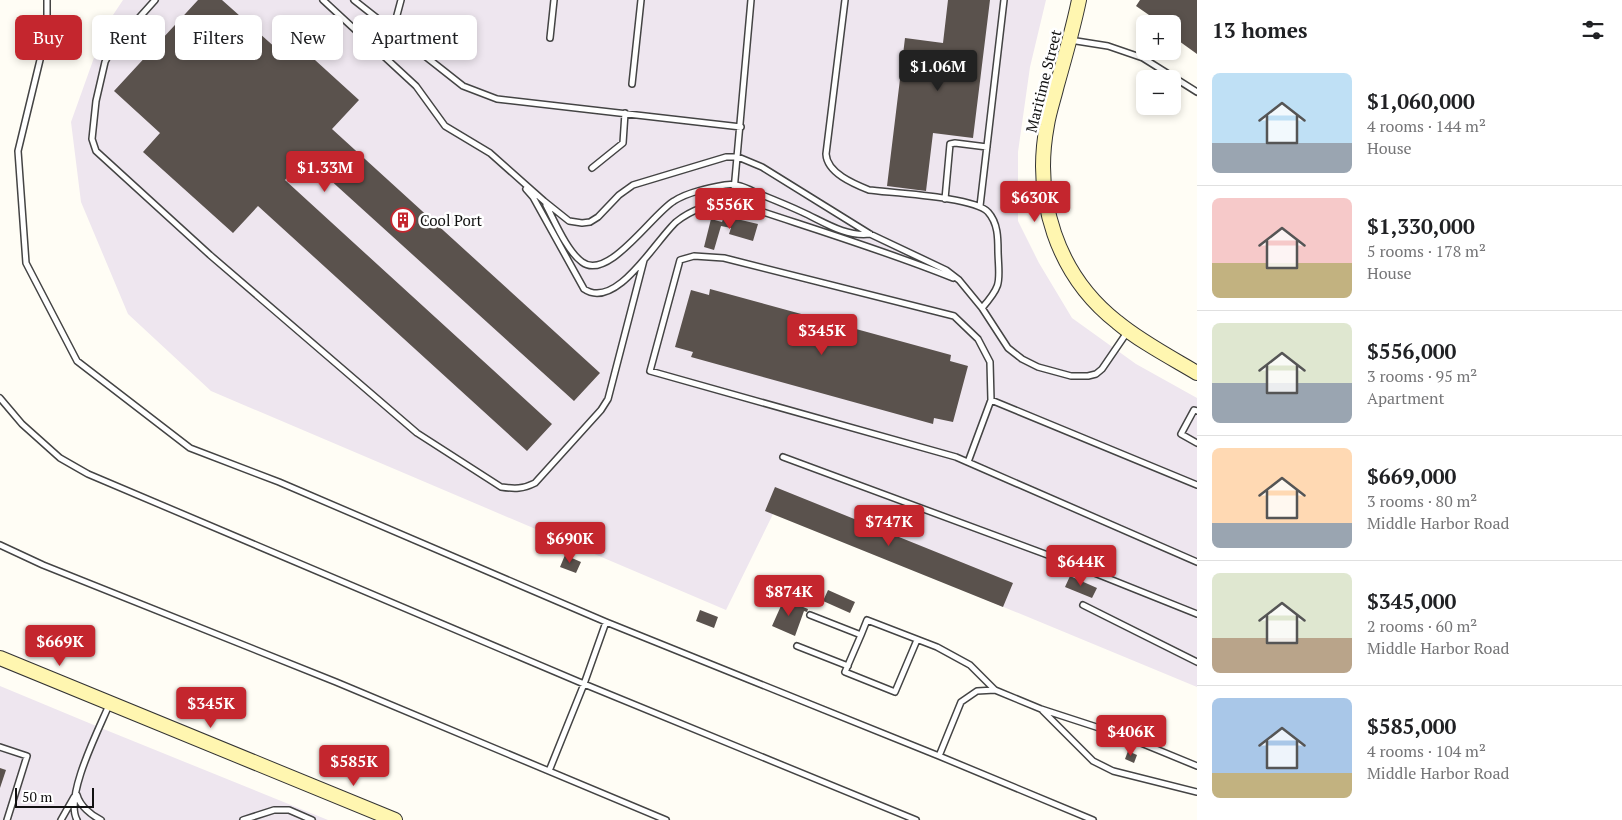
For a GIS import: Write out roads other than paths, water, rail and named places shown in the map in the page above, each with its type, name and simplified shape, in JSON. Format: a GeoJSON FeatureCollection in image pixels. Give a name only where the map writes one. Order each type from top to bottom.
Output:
{"type":"FeatureCollection","features":[{"type":"Feature","properties":{"kind":"street","name":"Maritime Street"},"geometry":{"type":"LineString","coordinates":[[1079,0],[1047,123],[1043,155],[1044,195],[1049,220],[1058,246],[1070,268],[1097,305],[1128,331],[1197,373]]}},
{"type":"Feature","properties":{"kind":"street"},"geometry":{"type":"LineString","coordinates":[[0,658],[395,820]]}},
{"type":"Feature","properties":{"kind":"lane"},"geometry":{"type":"LineString","coordinates":[[47,0],[47,31],[18,151],[26,263],[77,361],[190,448],[279,482],[606,622],[940,756],[1093,820]]}},
{"type":"Feature","properties":{"kind":"lane"},"geometry":{"type":"LineString","coordinates":[[155,0],[112,48],[105,62],[96,101],[92,138],[96,151],[210,254],[417,434],[502,487],[527,488],[535,483],[601,410],[608,399],[644,260]]}},
{"type":"Feature","properties":{"kind":"lane"},"geometry":{"type":"LineString","coordinates":[[323,0],[416,86],[445,126],[490,153],[562,217],[574,222],[582,223],[598,217],[633,185],[726,157],[738,157],[762,167],[870,234],[946,270],[959,280],[982,308],[1008,348],[1015,355],[1038,367],[1071,376],[1096,374],[1102,369],[1128,331]]}},
{"type":"Feature","properties":{"kind":"lane"},"geometry":{"type":"LineString","coordinates":[[354,0],[373,15]]}},
{"type":"Feature","properties":{"kind":"lane"},"geometry":{"type":"LineString","coordinates":[[396,15],[401,0]]}},
{"type":"Feature","properties":{"kind":"lane"},"geometry":{"type":"LineString","coordinates":[[550,38],[554,0]]}},
{"type":"Feature","properties":{"kind":"lane"},"geometry":{"type":"LineString","coordinates":[[632,84],[641,0]]}},
{"type":"Feature","properties":{"kind":"lane"},"geometry":{"type":"LineString","coordinates":[[733,202],[751,0]]}},
{"type":"Feature","properties":{"kind":"lane"},"geometry":{"type":"LineString","coordinates":[[845,0],[826,154],[828,164],[856,185],[869,190],[971,202],[987,210],[994,220],[998,234],[998,287],[982,308]]}},
{"type":"Feature","properties":{"kind":"lane"},"geometry":{"type":"LineString","coordinates":[[980,206],[1004,0]]}},
{"type":"Feature","properties":{"kind":"lane"},"geometry":{"type":"LineString","coordinates":[[1070,40],[1108,46],[1135,55],[1197,92]]}},
{"type":"Feature","properties":{"kind":"lane"},"geometry":{"type":"LineString","coordinates":[[430,60],[462,86],[497,99],[741,127]]}},
{"type":"Feature","properties":{"kind":"lane"},"geometry":{"type":"LineString","coordinates":[[592,168],[623,143],[625,113]]}},
{"type":"Feature","properties":{"kind":"lane"},"geometry":{"type":"LineString","coordinates":[[945,199],[950,144],[987,147]]}},
{"type":"Feature","properties":{"kind":"lane"},"geometry":{"type":"LineString","coordinates":[[514,174],[532,196],[584,289],[589,292],[600,294],[612,290],[644,260],[676,223],[687,215],[698,209],[718,203],[733,202],[908,260],[959,280]]}},
{"type":"Feature","properties":{"kind":"lane"},"geometry":{"type":"LineString","coordinates":[[544,201],[570,247],[581,261],[586,264],[597,265],[606,263],[621,252],[652,219],[674,201],[714,188],[735,184],[837,229],[859,235],[870,234]]}},
{"type":"Feature","properties":{"kind":"lane"},"geometry":{"type":"LineString","coordinates":[[968,462],[991,400],[990,362],[978,339],[954,316],[724,258],[694,256],[680,260],[650,371],[946,454],[1197,562]]}},
{"type":"Feature","properties":{"kind":"lane"},"geometry":{"type":"LineString","coordinates":[[0,398],[22,424],[60,458],[88,474],[584,684],[916,820]]}},
{"type":"Feature","properties":{"kind":"lane"},"geometry":{"type":"LineString","coordinates":[[991,400],[1197,485]]}},
{"type":"Feature","properties":{"kind":"lane"},"geometry":{"type":"LineString","coordinates":[[1197,411],[1194,410],[1181,434],[1197,443]]}},
{"type":"Feature","properties":{"kind":"lane"},"geometry":{"type":"LineString","coordinates":[[783,457],[1072,564],[1197,614]]}},
{"type":"Feature","properties":{"kind":"lane"},"geometry":{"type":"LineString","coordinates":[[0,545],[43,565],[336,682],[666,820]]}},
{"type":"Feature","properties":{"kind":"lane"},"geometry":{"type":"LineString","coordinates":[[1084,604],[1197,662]]}},
{"type":"Feature","properties":{"kind":"lane"},"geometry":{"type":"LineString","coordinates":[[810,615],[861,635]]}},
{"type":"Feature","properties":{"kind":"lane"},"geometry":{"type":"LineString","coordinates":[[917,640],[895,692],[846,672],[867,620],[937,647],[970,665],[995,690],[1041,709],[1124,736],[1197,766]]}},
{"type":"Feature","properties":{"kind":"lane"},"geometry":{"type":"LineString","coordinates":[[549,771],[584,684],[606,622]]}},
{"type":"Feature","properties":{"kind":"lane"},"geometry":{"type":"LineString","coordinates":[[797,646],[848,666]]}},
{"type":"Feature","properties":{"kind":"lane"},"geometry":{"type":"LineString","coordinates":[[940,756],[961,702],[977,691],[995,690]]}},
{"type":"Feature","properties":{"kind":"lane"},"geometry":{"type":"LineString","coordinates":[[77,820],[74,802],[78,780],[110,702]]}},
{"type":"Feature","properties":{"kind":"lane"},"geometry":{"type":"LineString","coordinates":[[1041,709],[1093,761],[1113,771],[1197,792]]}},
{"type":"Feature","properties":{"kind":"lane"},"geometry":{"type":"LineString","coordinates":[[0,747],[27,756],[7,820]]}},
{"type":"Feature","properties":{"kind":"lane"},"geometry":{"type":"LineString","coordinates":[[61,820],[76,792]]}},
{"type":"Feature","properties":{"kind":"lane"},"geometry":{"type":"LineString","coordinates":[[76,792],[78,801],[93,816],[101,820]]}},
{"type":"Feature","properties":{"kind":"lane"},"geometry":{"type":"LineString","coordinates":[[243,820],[274,810],[289,810],[312,820]]}},
{"type":"Feature","properties":{"kind":"place","name":"Cool Port"},"geometry":{"type":"Point","coordinates":[403,220]}}]}
